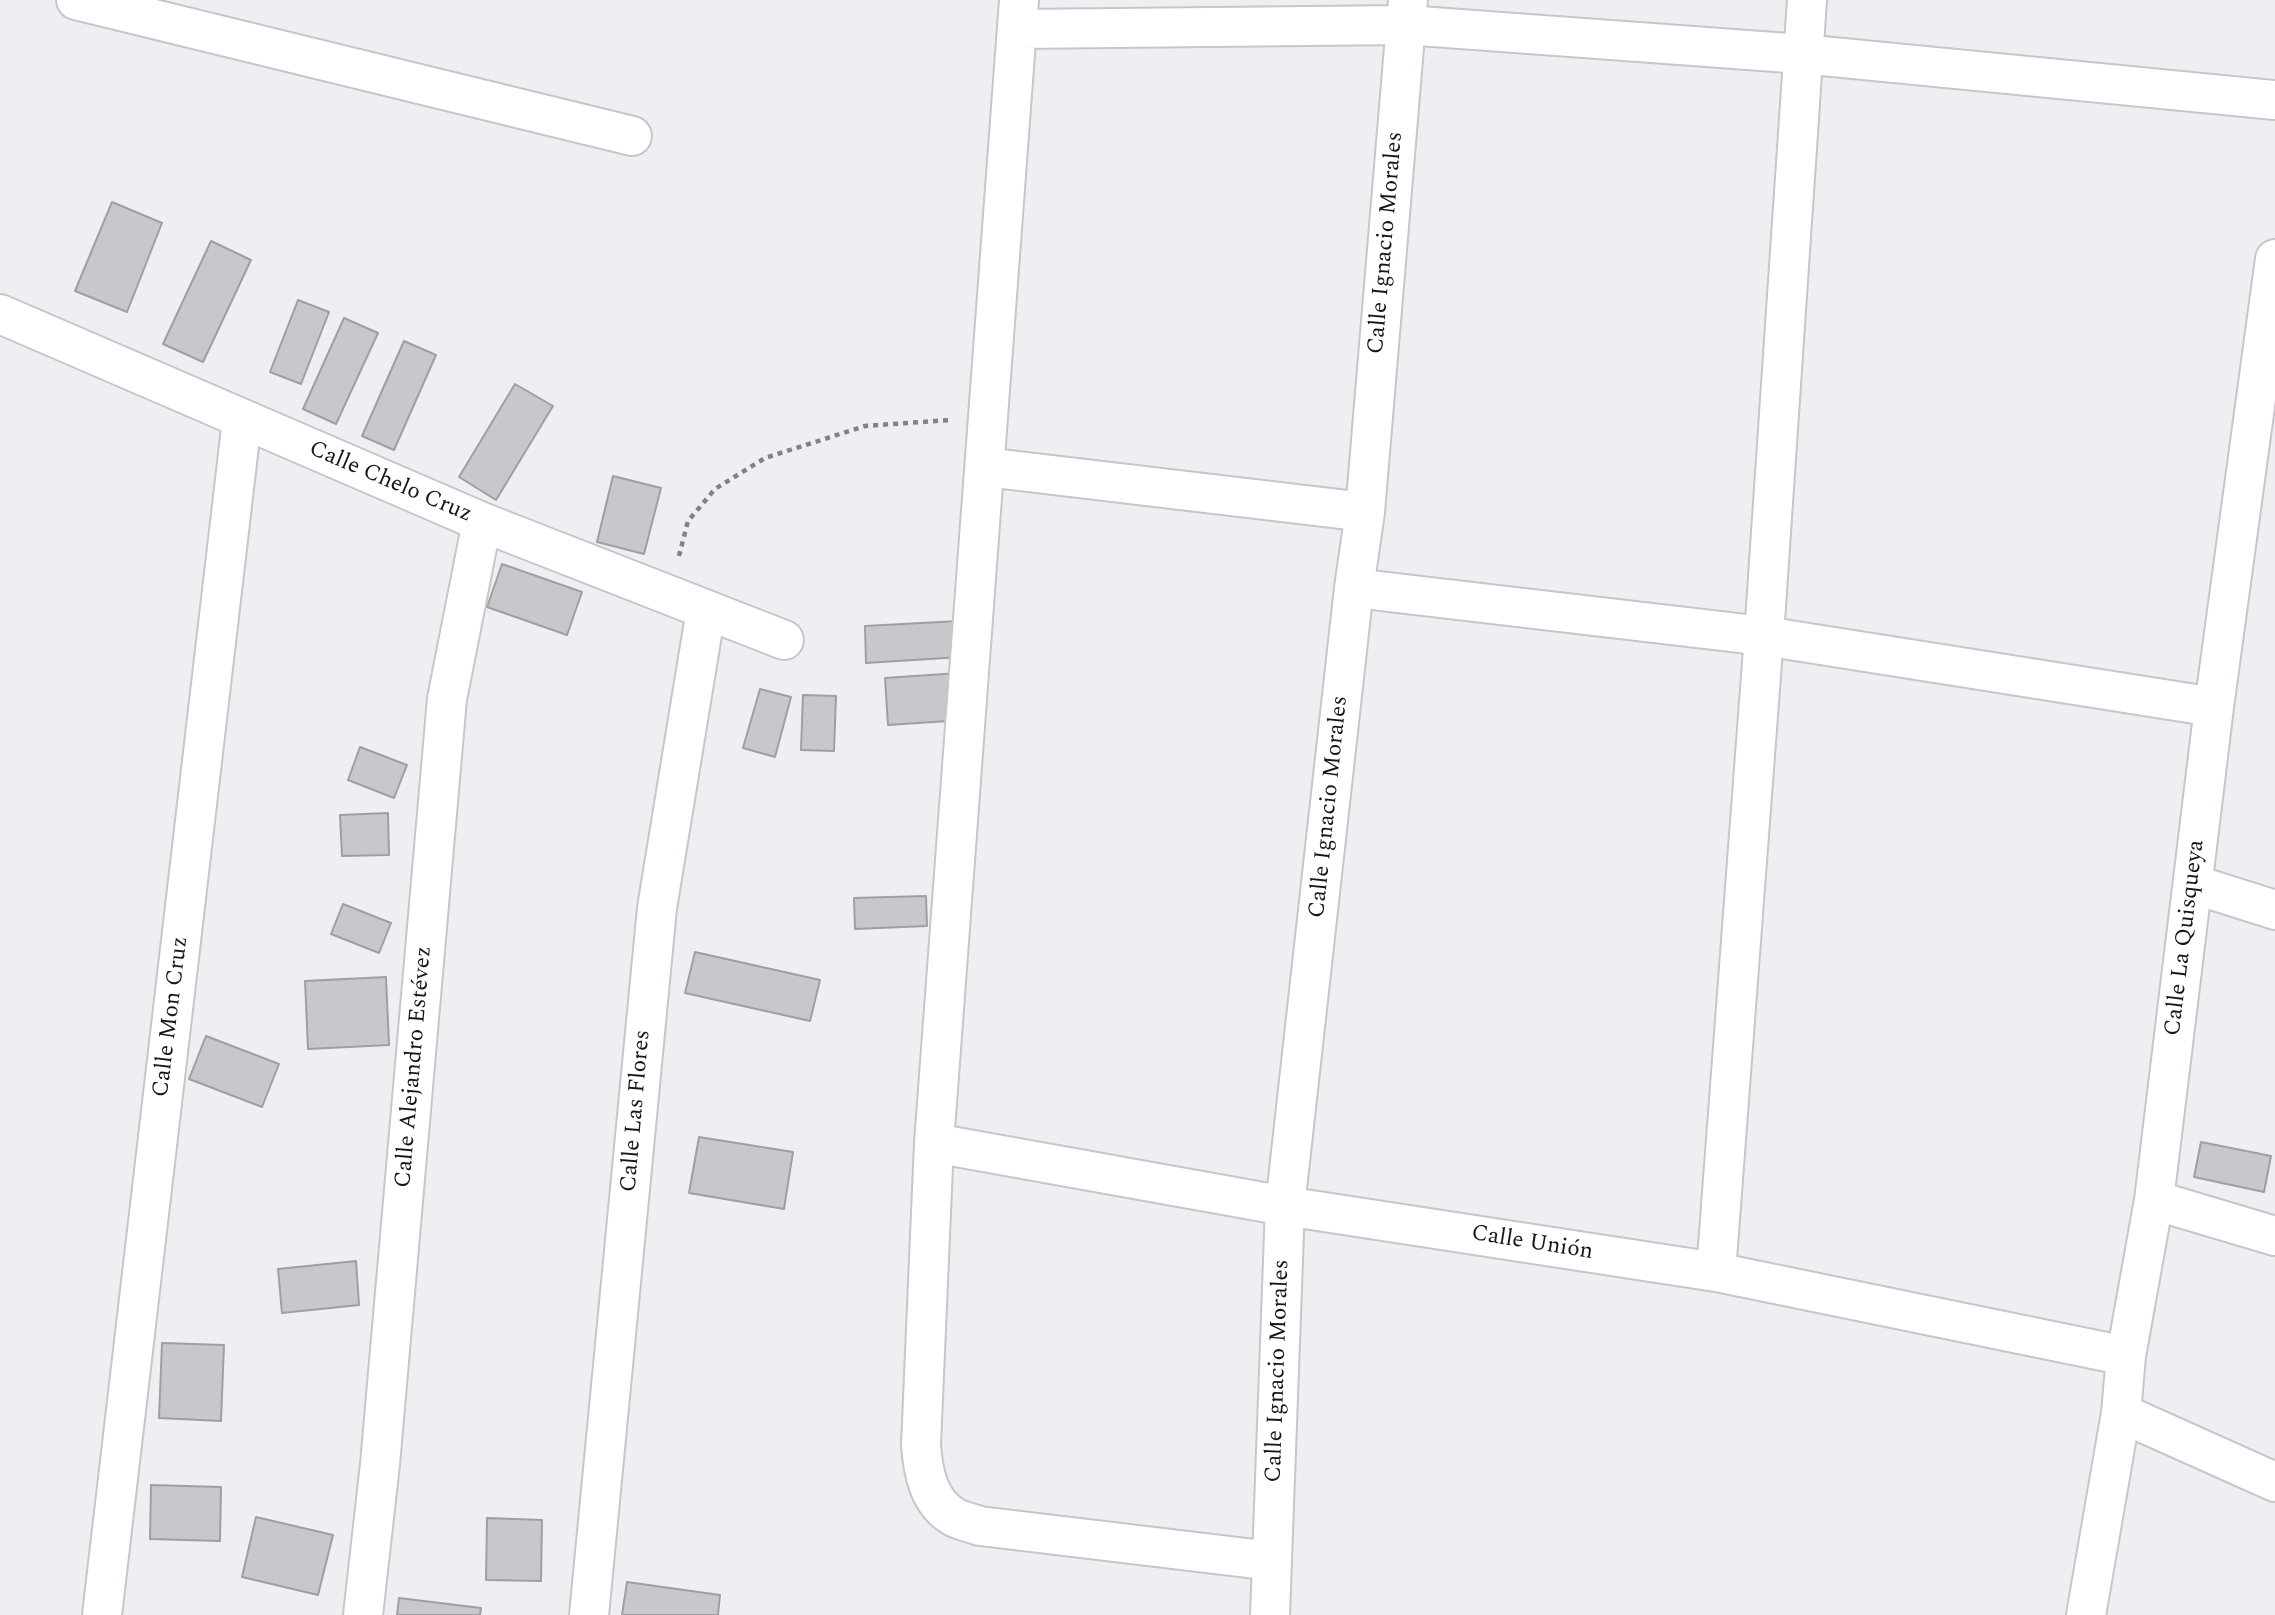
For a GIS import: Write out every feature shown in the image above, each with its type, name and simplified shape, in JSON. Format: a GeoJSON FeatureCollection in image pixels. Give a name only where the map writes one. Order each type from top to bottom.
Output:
{"type":"FeatureCollection","features":[{"type":"Feature","properties":{"kind":"street"},"geometry":{"type":"LineString","coordinates":[[76,0],[632,136]]}},
{"type":"Feature","properties":{"kind":"street"},"geometry":{"type":"LineString","coordinates":[[1716,1272],[1764,636],[1807,0]]}},
{"type":"Feature","properties":{"kind":"street"},"geometry":{"type":"LineString","coordinates":[[1272,1560],[980,1526],[953,1516],[933,1496],[923,1472],[921,1445],[934,1143],[1018,14],[1407,12],[2275,100]]}},
{"type":"Feature","properties":{"kind":"street","name":"Calle Ignacio Morales"},"geometry":{"type":"LineString","coordinates":[[1269,1615],[1285,1206],[1354,587],[1365,512],[1407,12]]}},
{"type":"Feature","properties":{"kind":"street","name":"Calle La Quisqueya"},"geometry":{"type":"LineString","coordinates":[[2086,1615],[2121,1413],[2126,1356],[2154,1200],[2214,707],[2268,363],[2275,259]]}},
{"type":"Feature","properties":{"kind":"street","name":"Calle Chelo Cruz"},"geometry":{"type":"LineString","coordinates":[[0,314],[482,522],[784,639]]}},
{"type":"Feature","properties":{"kind":"street","name":"Calle Mon Cruz"},"geometry":{"type":"LineString","coordinates":[[102,1615],[242,420]]}},
{"type":"Feature","properties":{"kind":"street"},"geometry":{"type":"LineString","coordinates":[[985,467],[1365,512]]}},
{"type":"Feature","properties":{"kind":"street","name":"Calle Alejandro Estévez"},"geometry":{"type":"LineString","coordinates":[[363,1615],[380,1464],[447,699],[482,522]]}},
{"type":"Feature","properties":{"kind":"street"},"geometry":{"type":"LineString","coordinates":[[1354,587],[1764,636],[2214,707]]}},
{"type":"Feature","properties":{"kind":"street","name":"Calle Las Flores"},"geometry":{"type":"LineString","coordinates":[[589,1615],[657,908],[706,610]]}},
{"type":"Feature","properties":{"kind":"street"},"geometry":{"type":"LineString","coordinates":[[2193,884],[2275,910]]}},
{"type":"Feature","properties":{"kind":"street","name":"Calle Unión"},"geometry":{"type":"LineString","coordinates":[[934,1143],[1285,1206],[1716,1272],[2126,1356]]}},
{"type":"Feature","properties":{"kind":"street"},"geometry":{"type":"LineString","coordinates":[[2154,1200],[2275,1236]]}},
{"type":"Feature","properties":{"kind":"street"},"geometry":{"type":"LineString","coordinates":[[2121,1413],[2275,1482]]}},
{"type":"Feature","properties":{"kind":"path"},"geometry":{"type":"LineString","coordinates":[[668,595],[688,521],[715,489],[765,458],[865,426],[989,417]]}},
{"type":"Feature","properties":{"kind":"building"},"geometry":{"type":"Polygon","coordinates":[[[112,202],[162,223],[127,312],[75,291],[112,202]]]}},
{"type":"Feature","properties":{"kind":"building"},"geometry":{"type":"Polygon","coordinates":[[[211,241],[251,260],[203,362],[163,344],[211,241]]]}},
{"type":"Feature","properties":{"kind":"building"},"geometry":{"type":"Polygon","coordinates":[[[298,300],[329,312],[301,384],[270,372],[298,300]]]}},
{"type":"Feature","properties":{"kind":"building"},"geometry":{"type":"Polygon","coordinates":[[[344,318],[378,333],[336,424],[303,409],[344,318]]]}},
{"type":"Feature","properties":{"kind":"building"},"geometry":{"type":"Polygon","coordinates":[[[404,341],[436,355],[394,450],[362,436],[404,341]]]}},
{"type":"Feature","properties":{"kind":"building"},"geometry":{"type":"Polygon","coordinates":[[[515,384],[553,406],[496,500],[459,477],[515,384]]]}},
{"type":"Feature","properties":{"kind":"building"},"geometry":{"type":"Polygon","coordinates":[[[613,476],[661,488],[644,554],[597,542],[613,476]]]}},
{"type":"Feature","properties":{"kind":"building"},"geometry":{"type":"Polygon","coordinates":[[[502,564],[582,592],[567,635],[487,607],[502,564]]]}},
{"type":"Feature","properties":{"kind":"building"},"geometry":{"type":"Polygon","coordinates":[[[959,621],[961,657],[866,663],[865,626],[959,621]]]}},
{"type":"Feature","properties":{"kind":"building"},"geometry":{"type":"Polygon","coordinates":[[[959,673],[963,720],[888,725],[885,678],[959,673]]]}},
{"type":"Feature","properties":{"kind":"building"},"geometry":{"type":"Polygon","coordinates":[[[760,689],[791,697],[775,757],[743,748],[760,689]]]}},
{"type":"Feature","properties":{"kind":"building"},"geometry":{"type":"Polygon","coordinates":[[[803,695],[836,696],[834,751],[801,750],[803,695]]]}},
{"type":"Feature","properties":{"kind":"building"},"geometry":{"type":"Polygon","coordinates":[[[360,747],[407,765],[394,798],[348,780],[360,747]]]}},
{"type":"Feature","properties":{"kind":"building"},"geometry":{"type":"Polygon","coordinates":[[[388,813],[389,855],[342,856],[340,815],[388,813]]]}},
{"type":"Feature","properties":{"kind":"building"},"geometry":{"type":"Polygon","coordinates":[[[926,896],[927,926],[855,929],[854,898],[926,896]]]}},
{"type":"Feature","properties":{"kind":"building"},"geometry":{"type":"Polygon","coordinates":[[[343,904],[391,923],[379,953],[331,934],[343,904]]]}},
{"type":"Feature","properties":{"kind":"building"},"geometry":{"type":"Polygon","coordinates":[[[695,952],[820,980],[810,1021],[685,993],[695,952]]]}},
{"type":"Feature","properties":{"kind":"building"},"geometry":{"type":"Polygon","coordinates":[[[386,977],[389,1045],[308,1049],[305,981],[386,977]]]}},
{"type":"Feature","properties":{"kind":"building"},"geometry":{"type":"Polygon","coordinates":[[[206,1036],[279,1064],[262,1107],[189,1079],[206,1036]]]}},
{"type":"Feature","properties":{"kind":"building"},"geometry":{"type":"Polygon","coordinates":[[[699,1137],[793,1152],[784,1209],[689,1193],[699,1137]]]}},
{"type":"Feature","properties":{"kind":"building"},"geometry":{"type":"Polygon","coordinates":[[[2201,1142],[2271,1156],[2264,1192],[2194,1177],[2201,1142]]]}},
{"type":"Feature","properties":{"kind":"building"},"geometry":{"type":"Polygon","coordinates":[[[356,1261],[359,1305],[282,1313],[278,1269],[356,1261]]]}},
{"type":"Feature","properties":{"kind":"building"},"geometry":{"type":"Polygon","coordinates":[[[162,1343],[224,1345],[221,1421],[159,1418],[162,1343]]]}},
{"type":"Feature","properties":{"kind":"building"},"geometry":{"type":"Polygon","coordinates":[[[151,1485],[221,1487],[220,1541],[150,1539],[151,1485]]]}},
{"type":"Feature","properties":{"kind":"building"},"geometry":{"type":"Polygon","coordinates":[[[256,1517],[333,1535],[318,1595],[242,1577],[256,1517]]]}},
{"type":"Feature","properties":{"kind":"building"},"geometry":{"type":"Polygon","coordinates":[[[487,1518],[542,1520],[541,1581],[486,1580],[487,1518]]]}},
{"type":"Feature","properties":{"kind":"building"},"geometry":{"type":"Polygon","coordinates":[[[627,1582],[720,1595],[718,1615],[622,1615],[627,1582]]]}},
{"type":"Feature","properties":{"kind":"building"},"geometry":{"type":"Polygon","coordinates":[[[399,1598],[481,1608],[480,1615],[397,1615],[399,1598]]]}}]}
